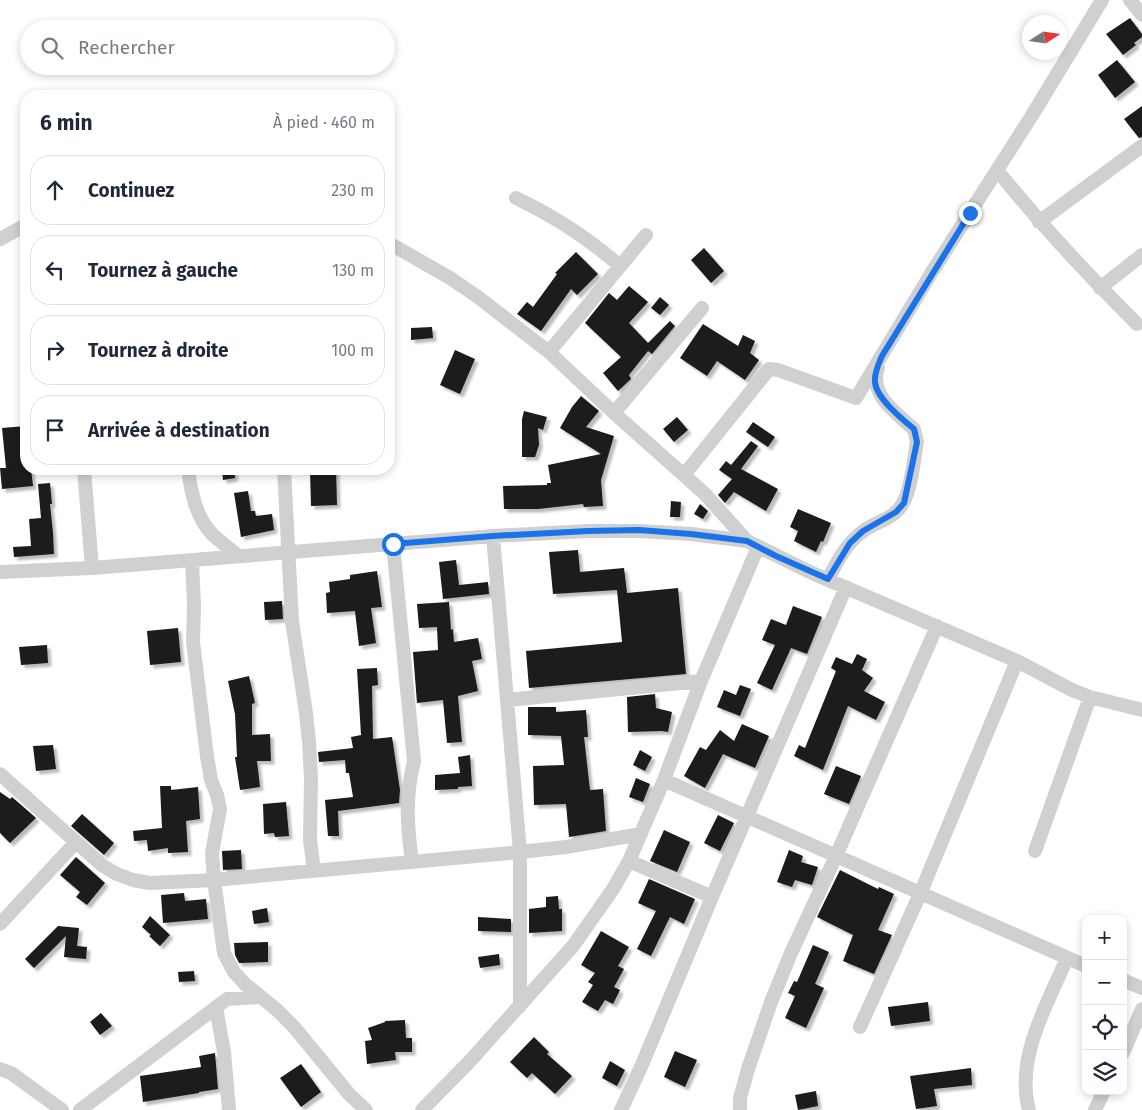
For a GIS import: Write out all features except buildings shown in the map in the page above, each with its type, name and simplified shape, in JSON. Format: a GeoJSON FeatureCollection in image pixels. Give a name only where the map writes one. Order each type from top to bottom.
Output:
{"type":"FeatureCollection","features":[{"type":"Feature","properties":{"kind":"street"},"geometry":{"type":"LineString","coordinates":[[684,475],[769,370],[778,370],[856,398],[932,272],[1102,0]]}},
{"type":"Feature","properties":{"kind":"street"},"geometry":{"type":"LineString","coordinates":[[1130,0],[1142,15]]}},
{"type":"Feature","properties":{"kind":"street"},"geometry":{"type":"LineString","coordinates":[[1039,222],[1142,146]]}},
{"type":"Feature","properties":{"kind":"street"},"geometry":{"type":"LineString","coordinates":[[997,170],[1039,222],[1100,288],[1137,324]]}},
{"type":"Feature","properties":{"kind":"street"},"geometry":{"type":"LineString","coordinates":[[516,198],[572,228],[620,266]]}},
{"type":"Feature","properties":{"kind":"street"},"geometry":{"type":"LineString","coordinates":[[0,239],[20,228]]}},
{"type":"Feature","properties":{"kind":"street"},"geometry":{"type":"LineString","coordinates":[[549,352],[646,235]]}},
{"type":"Feature","properties":{"kind":"street"},"geometry":{"type":"LineString","coordinates":[[395,246],[450,278],[478,297],[549,352],[705,494],[753,544]]}},
{"type":"Feature","properties":{"kind":"street"},"geometry":{"type":"LineString","coordinates":[[1100,288],[1142,255]]}},
{"type":"Feature","properties":{"kind":"street"},"geometry":{"type":"LineString","coordinates":[[614,413],[702,308]]}},
{"type":"Feature","properties":{"kind":"street"},"geometry":{"type":"LineString","coordinates":[[828,579],[850,543],[863,531],[896,512],[904,503],[917,442],[916,435],[914,429],[882,397],[876,388],[874,382],[875,375],[882,356]]}},
{"type":"Feature","properties":{"kind":"street"},"geometry":{"type":"LineString","coordinates":[[84,475],[92,568]]}},
{"type":"Feature","properties":{"kind":"street"},"geometry":{"type":"LineString","coordinates":[[189,475],[190,488],[200,517],[212,534],[238,556]]}},
{"type":"Feature","properties":{"kind":"street"},"geometry":{"type":"LineString","coordinates":[[284,475],[292,621],[309,742],[311,778],[310,840],[314,872]]}},
{"type":"Feature","properties":{"kind":"street"},"geometry":{"type":"LineString","coordinates":[[0,572],[92,568],[493,536],[639,530],[691,534],[753,544],[846,587],[1017,661],[1050,680],[1090,697],[1142,710]]}},
{"type":"Feature","properties":{"kind":"street"},"geometry":{"type":"LineString","coordinates":[[493,536],[520,852],[520,1006]]}},
{"type":"Feature","properties":{"kind":"street"},"geometry":{"type":"LineString","coordinates":[[393,544],[413,740],[414,761],[407,803],[407,829],[412,862]]}},
{"type":"Feature","properties":{"kind":"street"},"geometry":{"type":"LineString","coordinates":[[422,1110],[470,1061],[573,946],[630,861],[664,780],[753,544]]}},
{"type":"Feature","properties":{"kind":"street"},"geometry":{"type":"LineString","coordinates":[[192,560],[194,605],[192,642],[211,780],[220,809],[212,852],[224,953],[234,972],[294,1027],[350,1094],[366,1110]]}},
{"type":"Feature","properties":{"kind":"street"},"geometry":{"type":"LineString","coordinates":[[621,1110],[642,1067],[712,897],[846,587]]}},
{"type":"Feature","properties":{"kind":"street"},"geometry":{"type":"LineString","coordinates":[[740,1110],[740,1098],[748,1069],[771,1002],[791,952],[836,856],[937,626]]}},
{"type":"Feature","properties":{"kind":"street"},"geometry":{"type":"LineString","coordinates":[[860,1027],[920,894],[1017,661]]}},
{"type":"Feature","properties":{"kind":"street"},"geometry":{"type":"LineString","coordinates":[[507,700],[701,681]]}},
{"type":"Feature","properties":{"kind":"street"},"geometry":{"type":"LineString","coordinates":[[1035,851],[1090,697]]}},
{"type":"Feature","properties":{"kind":"street"},"geometry":{"type":"LineString","coordinates":[[0,774],[103,866],[133,880],[150,883],[314,872],[520,852],[566,847],[641,834]]}},
{"type":"Feature","properties":{"kind":"street"},"geometry":{"type":"LineString","coordinates":[[664,780],[1082,964]]}},
{"type":"Feature","properties":{"kind":"street"},"geometry":{"type":"LineString","coordinates":[[0,924],[76,842]]}},
{"type":"Feature","properties":{"kind":"street"},"geometry":{"type":"LineString","coordinates":[[630,861],[712,897]]}},
{"type":"Feature","properties":{"kind":"street"},"geometry":{"type":"LineString","coordinates":[[1029,1110],[1025,1080],[1028,1056],[1038,1025],[1067,958]]}},
{"type":"Feature","properties":{"kind":"street"},"geometry":{"type":"LineString","coordinates":[[230,1110],[224,1052],[222,1003],[234,972]]}},
{"type":"Feature","properties":{"kind":"street"},"geometry":{"type":"LineString","coordinates":[[1127,982],[1142,988]]}},
{"type":"Feature","properties":{"kind":"street"},"geometry":{"type":"LineString","coordinates":[[80,1110],[222,1003],[260,997]]}},
{"type":"Feature","properties":{"kind":"street"},"geometry":{"type":"LineString","coordinates":[[1124,1050],[1142,1009]]}},
{"type":"Feature","properties":{"kind":"street"},"geometry":{"type":"LineString","coordinates":[[0,1069],[11,1073],[62,1110]]}},
{"type":"Feature","properties":{"kind":"street"},"geometry":{"type":"LineString","coordinates":[[1095,1110],[1102,1095]]}},
{"type":"Feature","properties":{"kind":"route"},"geometry":{"type":"LineString","coordinates":[[393,544],[588,531],[639,530],[691,534],[747,541],[828,579],[850,543],[863,531],[887,519],[904,503],[917,442],[916,435],[914,429],[882,397],[874,382],[875,375],[882,356],[970,213]]}}]}
